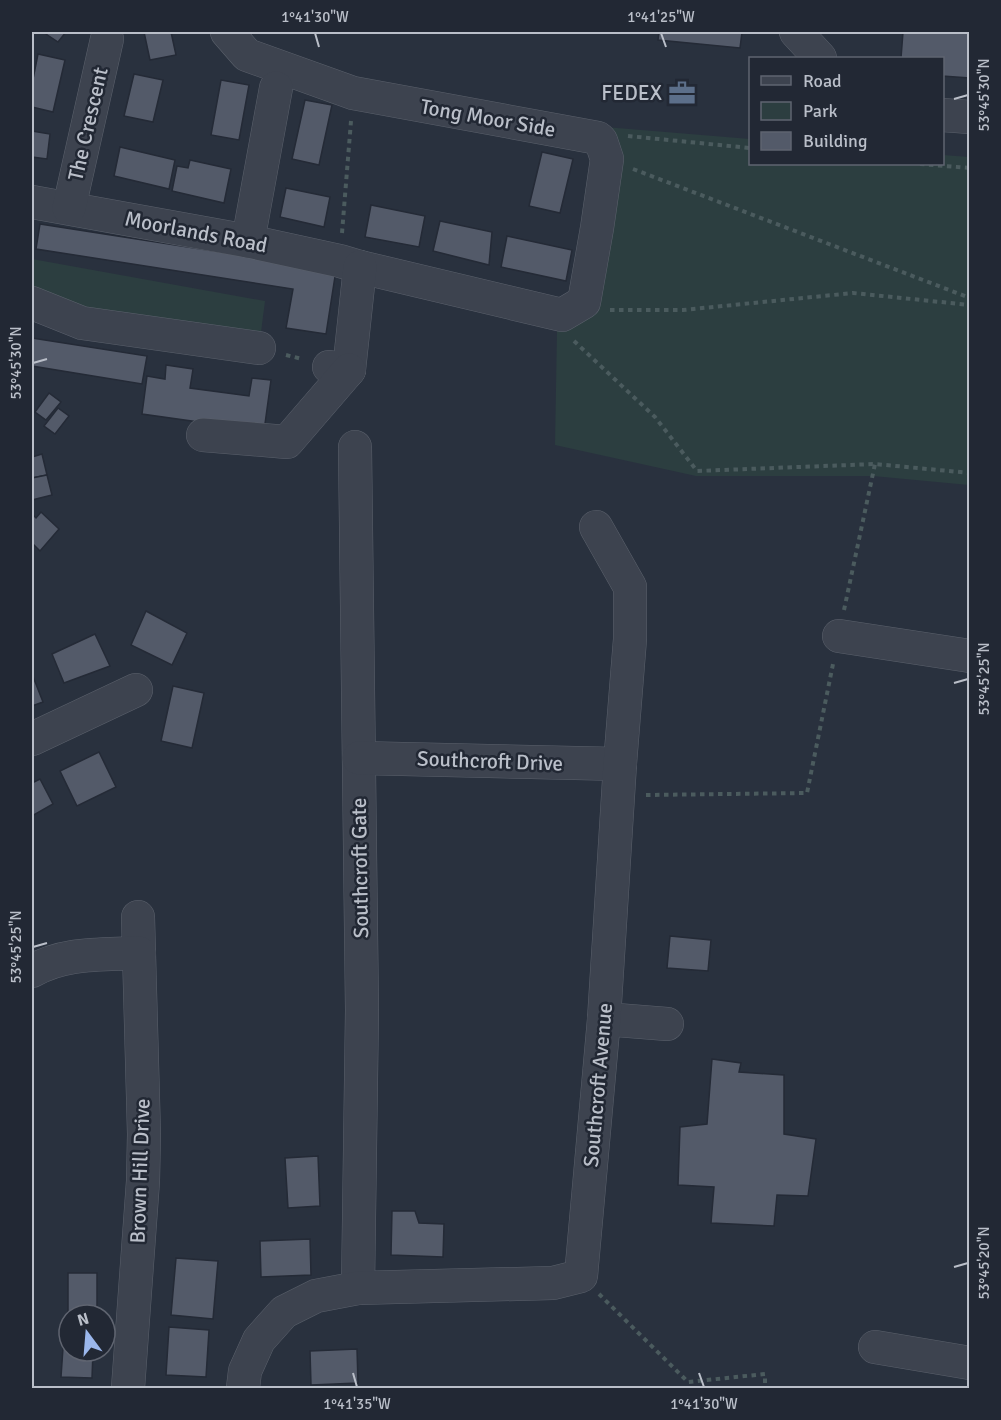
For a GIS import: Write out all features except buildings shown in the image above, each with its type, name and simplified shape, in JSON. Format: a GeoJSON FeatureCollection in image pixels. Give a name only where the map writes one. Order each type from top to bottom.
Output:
{"type":"FeatureCollection","features":[{"type":"Feature","properties":{"kind":"street","name":"Tong Moor Side"},"geometry":{"type":"LineString","coordinates":[[227,32],[247,55],[353,93],[602,149]]}},
{"type":"Feature","properties":{"kind":"street"},"geometry":{"type":"LineString","coordinates":[[796,32],[819,57]]}},
{"type":"Feature","properties":{"kind":"street","name":"The Crescent"},"geometry":{"type":"LineString","coordinates":[[69,208],[107,39]]}},
{"type":"Feature","properties":{"kind":"street"},"geometry":{"type":"LineString","coordinates":[[248,241],[276,88]]}},
{"type":"Feature","properties":{"kind":"street"},"geometry":{"type":"LineString","coordinates":[[944,115],[969,117]]}},
{"type":"Feature","properties":{"kind":"street"},"geometry":{"type":"LineString","coordinates":[[573,309],[597,228],[602,149]]}},
{"type":"Feature","properties":{"kind":"street","name":"Moorlands Road"},"geometry":{"type":"LineString","coordinates":[[32,202],[248,241],[573,309]]}},
{"type":"Feature","properties":{"kind":"street"},"geometry":{"type":"LineString","coordinates":[[203,435],[287,442],[339,368],[350,264]]}},
{"type":"Feature","properties":{"kind":"street"},"geometry":{"type":"LineString","coordinates":[[32,303],[82,323],[259,348]]}},
{"type":"Feature","properties":{"kind":"street","name":"Southcroft Gate"},"geometry":{"type":"LineString","coordinates":[[355,447],[342,529],[359,758],[362,1010],[358,1288]]}},
{"type":"Feature","properties":{"kind":"street","name":"Southcroft Avenue"},"geometry":{"type":"LineString","coordinates":[[582,1276],[604,1019],[630,639],[630,587],[593,527]]}},
{"type":"Feature","properties":{"kind":"street"},"geometry":{"type":"LineString","coordinates":[[839,636],[969,656]]}},
{"type":"Feature","properties":{"kind":"street"},"geometry":{"type":"LineString","coordinates":[[32,739],[125,705]]}},
{"type":"Feature","properties":{"kind":"street","name":"Southcroft Drive"},"geometry":{"type":"LineString","coordinates":[[359,758],[619,780]]}},
{"type":"Feature","properties":{"kind":"street","name":"Brown Hill Drive"},"geometry":{"type":"LineString","coordinates":[[128,1389],[143,1180],[144,1134],[138,917]]}},
{"type":"Feature","properties":{"kind":"street"},"geometry":{"type":"LineString","coordinates":[[32,972],[55,960],[70,957],[139,953]]}},
{"type":"Feature","properties":{"kind":"street"},"geometry":{"type":"LineString","coordinates":[[604,1019],[667,1024]]}},
{"type":"Feature","properties":{"kind":"street"},"geometry":{"type":"LineString","coordinates":[[244,1380],[259,1340],[285,1312],[316,1296],[358,1288],[553,1283],[582,1276]]}},
{"type":"Feature","properties":{"kind":"street"},"geometry":{"type":"LineString","coordinates":[[875,1347],[969,1363]]}},
{"type":"Feature","properties":{"kind":"path"},"geometry":{"type":"LineString","coordinates":[[350,264],[353,93]]}},
{"type":"Feature","properties":{"kind":"path"},"geometry":{"type":"LineString","coordinates":[[749,148],[616,135],[602,149],[969,298]]}},
{"type":"Feature","properties":{"kind":"path"},"geometry":{"type":"LineString","coordinates":[[932,165],[969,168]]}},
{"type":"Feature","properties":{"kind":"path"},"geometry":{"type":"LineString","coordinates":[[969,305],[853,292],[683,310],[573,309],[574,343],[655,417],[697,471],[875,464],[969,473]]}},
{"type":"Feature","properties":{"kind":"path"},"geometry":{"type":"LineString","coordinates":[[259,348],[339,368]]}},
{"type":"Feature","properties":{"kind":"path"},"geometry":{"type":"LineString","coordinates":[[619,780],[807,793],[875,464]]}},
{"type":"Feature","properties":{"kind":"path"},"geometry":{"type":"LineString","coordinates":[[582,1276],[688,1382],[765,1374],[765,1389]]}},
{"type":"Feature","properties":{"kind":"green space"},"geometry":{"type":"Polygon","coordinates":[[[605,127],[749,139],[749,165],[944,165],[944,155],[969,157],[969,485],[873,476],[696,476],[555,445],[557,331],[587,313],[605,127]]]}},
{"type":"Feature","properties":{"kind":"green space"},"geometry":{"type":"Polygon","coordinates":[[[32,259],[265,301],[259,348],[32,303],[32,259]]]}},
{"type":"Feature","properties":{"kind":"place","name":"FEDEX"},"geometry":{"type":"Point","coordinates":[682,93]}}]}
